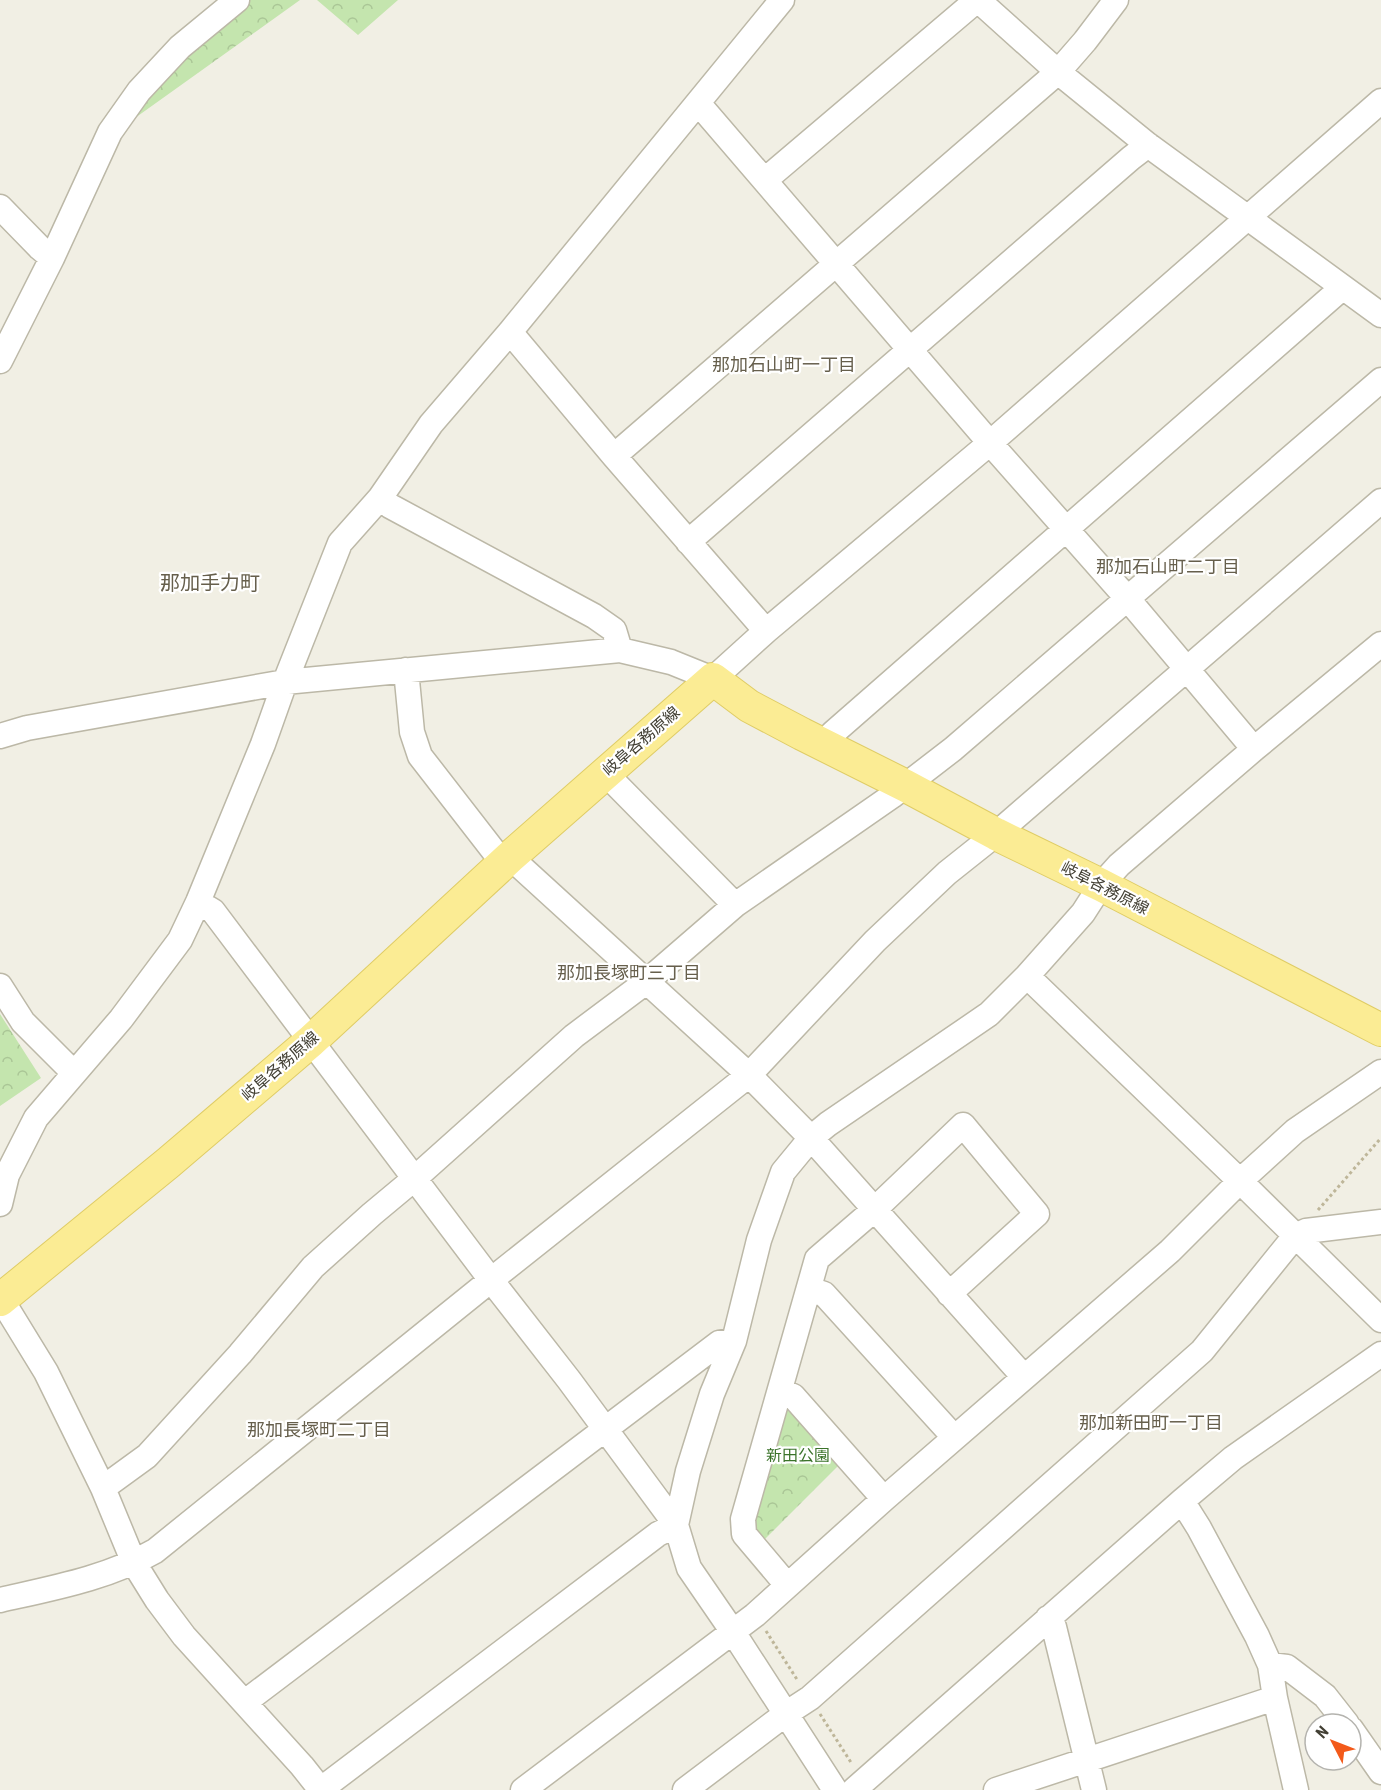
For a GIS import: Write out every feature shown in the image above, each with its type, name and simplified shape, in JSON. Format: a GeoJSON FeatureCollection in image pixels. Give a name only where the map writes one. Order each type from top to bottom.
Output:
{"type":"FeatureCollection","features":[{"type":"Feature","properties":{"kind":"main road","name":"岐阜各務原線"},"geometry":{"type":"LineString","coordinates":[[0,1299],[168,1162],[311,1041],[506,860],[713,679],[749,706],[823,745],[1381,1030]]}},
{"type":"Feature","properties":{"kind":"street"},"geometry":{"type":"LineString","coordinates":[[0,361],[52,258],[110,132],[139,91],[180,47],[237,0]]}},
{"type":"Feature","properties":{"kind":"street"},"geometry":{"type":"LineString","coordinates":[[0,1204],[8,1175],[36,1118],[121,1019],[180,940],[263,744],[340,543],[381,498],[431,424],[510,332],[782,0]]}},
{"type":"Feature","properties":{"kind":"street"},"geometry":{"type":"LineString","coordinates":[[765,180],[977,0],[1058,72],[1148,145],[1381,315]]}},
{"type":"Feature","properties":{"kind":"street"},"geometry":{"type":"LineString","coordinates":[[614,456],[1058,72],[1116,0]]}},
{"type":"Feature","properties":{"kind":"street"},"geometry":{"type":"LineString","coordinates":[[0,736],[27,728],[285,682],[620,650],[672,662],[713,679],[990,442],[1381,101]]}},
{"type":"Feature","properties":{"kind":"street"},"geometry":{"type":"LineString","coordinates":[[698,103],[1127,598],[1254,749]]}},
{"type":"Feature","properties":{"kind":"street"},"geometry":{"type":"LineString","coordinates":[[688,542],[910,348],[1148,145]]}},
{"type":"Feature","properties":{"kind":"street"},"geometry":{"type":"LineString","coordinates":[[0,207],[52,258]]}},
{"type":"Feature","properties":{"kind":"street"},"geometry":{"type":"LineString","coordinates":[[823,745],[832,733],[1342,288]]}},
{"type":"Feature","properties":{"kind":"street"},"geometry":{"type":"LineString","coordinates":[[510,332],[766,632]]}},
{"type":"Feature","properties":{"kind":"street"},"geometry":{"type":"LineString","coordinates":[[103,1488],[147,1456],[240,1354],[313,1267],[508,1093],[574,1036],[646,982],[735,905],[906,786],[962,742],[1381,380]]}},
{"type":"Feature","properties":{"kind":"street"},"geometry":{"type":"LineString","coordinates":[[381,498],[390,506],[594,616],[614,630],[620,650]]}},
{"type":"Feature","properties":{"kind":"street"},"geometry":{"type":"LineString","coordinates":[[0,1600],[66,1586],[134,1563],[155,1551],[749,1075],[875,941],[947,873],[996,834],[1381,501]]}},
{"type":"Feature","properties":{"kind":"street"},"geometry":{"type":"LineString","coordinates":[[676,1526],[688,1471],[712,1394],[734,1341],[759,1240],[783,1172],[811,1138],[828,1124],[989,1014],[1027,976],[1083,913],[1101,885],[1119,866],[1254,749],[1381,644]]}},
{"type":"Feature","properties":{"kind":"street"},"geometry":{"type":"LineString","coordinates":[[406,670],[412,732],[420,756],[506,860],[749,1075],[811,1138],[1024,1377]]}},
{"type":"Feature","properties":{"kind":"street"},"geometry":{"type":"LineString","coordinates":[[605,773],[735,905]]}},
{"type":"Feature","properties":{"kind":"street"},"geometry":{"type":"LineString","coordinates":[[198,902],[213,911],[676,1526],[689,1568],[787,1713],[835,1790]]}},
{"type":"Feature","properties":{"kind":"street"},"geometry":{"type":"LineString","coordinates":[[1027,976],[1381,1320]]}},
{"type":"Feature","properties":{"kind":"street"},"geometry":{"type":"LineString","coordinates":[[0,986],[23,1022],[74,1073]]}},
{"type":"Feature","properties":{"kind":"street"},"geometry":{"type":"LineString","coordinates":[[523,1790],[733,1632],[1170,1251],[1240,1181],[1295,1131],[1381,1072]]}},
{"type":"Feature","properties":{"kind":"street"},"geometry":{"type":"LineString","coordinates":[[787,1585],[744,1534],[743,1519],[817,1259],[875,1209],[963,1125],[1037,1214],[949,1294]]}},
{"type":"Feature","properties":{"kind":"street"},"geometry":{"type":"LineString","coordinates":[[685,1790],[810,1698],[1202,1351],[1295,1236],[1306,1231],[1381,1222]]}},
{"type":"Feature","properties":{"kind":"street"},"geometry":{"type":"LineString","coordinates":[[809,1289],[824,1294],[954,1437]]}},
{"type":"Feature","properties":{"kind":"street"},"geometry":{"type":"LineString","coordinates":[[0,1299],[46,1372],[103,1488],[134,1563],[157,1600],[184,1636],[302,1766],[320,1790],[658,1534],[676,1526]]}},
{"type":"Feature","properties":{"kind":"street"},"geometry":{"type":"LineString","coordinates":[[245,1702],[719,1343],[734,1341]]}},
{"type":"Feature","properties":{"kind":"street"},"geometry":{"type":"LineString","coordinates":[[854,1790],[1233,1458],[1381,1354]]}},
{"type":"Feature","properties":{"kind":"street"},"geometry":{"type":"LineString","coordinates":[[780,1391],[794,1396],[884,1499]]}},
{"type":"Feature","properties":{"kind":"street"},"geometry":{"type":"LineString","coordinates":[[1182,1501],[1231,1587],[1270,1665],[1275,1698],[1296,1790]]}},
{"type":"Feature","properties":{"kind":"street"},"geometry":{"type":"LineString","coordinates":[[1048,1618],[1054,1627],[1094,1790]]}},
{"type":"Feature","properties":{"kind":"street"},"geometry":{"type":"LineString","coordinates":[[1270,1665],[1287,1667],[1325,1696],[1338,1712]]}},
{"type":"Feature","properties":{"kind":"street"},"geometry":{"type":"LineString","coordinates":[[996,1790],[1275,1698]]}},
{"type":"Feature","properties":{"kind":"street"},"geometry":{"type":"LineString","coordinates":[[1363,1746],[1381,1772]]}},
{"type":"Feature","properties":{"kind":"path"},"geometry":{"type":"LineString","coordinates":[[1295,1236],[1381,1138]]}},
{"type":"Feature","properties":{"kind":"green space"},"geometry":{"type":"Polygon","coordinates":[[[219,0],[300,0],[93,148],[219,0]]]}},
{"type":"Feature","properties":{"kind":"green space"},"geometry":{"type":"Polygon","coordinates":[[[317,0],[398,0],[358,35],[317,0]]]}},
{"type":"Feature","properties":{"kind":"green space"},"geometry":{"type":"Polygon","coordinates":[[[0,1014],[41,1078],[0,1106],[0,1014]]]}},
{"type":"Feature","properties":{"kind":"green space","name":"新田公園"},"geometry":{"type":"Polygon","coordinates":[[[780,1391],[847,1457],[756,1548],[744,1534],[780,1391]]]}},
{"type":"Feature","properties":{"kind":"district","name":"那加石山町一丁目"},"geometry":{"type":"Point","coordinates":[784,364]}},
{"type":"Feature","properties":{"kind":"district","name":"那加石山町二丁目"},"geometry":{"type":"Point","coordinates":[1168,566]}},
{"type":"Feature","properties":{"kind":"district","name":"那加手力町"},"geometry":{"type":"Point","coordinates":[210,583]}},
{"type":"Feature","properties":{"kind":"district","name":"那加長塚町三丁目"},"geometry":{"type":"Point","coordinates":[629,972]}},
{"type":"Feature","properties":{"kind":"district","name":"那加新田町一丁目"},"geometry":{"type":"Point","coordinates":[1151,1422]}},
{"type":"Feature","properties":{"kind":"district","name":"那加長塚町二丁目"},"geometry":{"type":"Point","coordinates":[319,1429]}}]}
